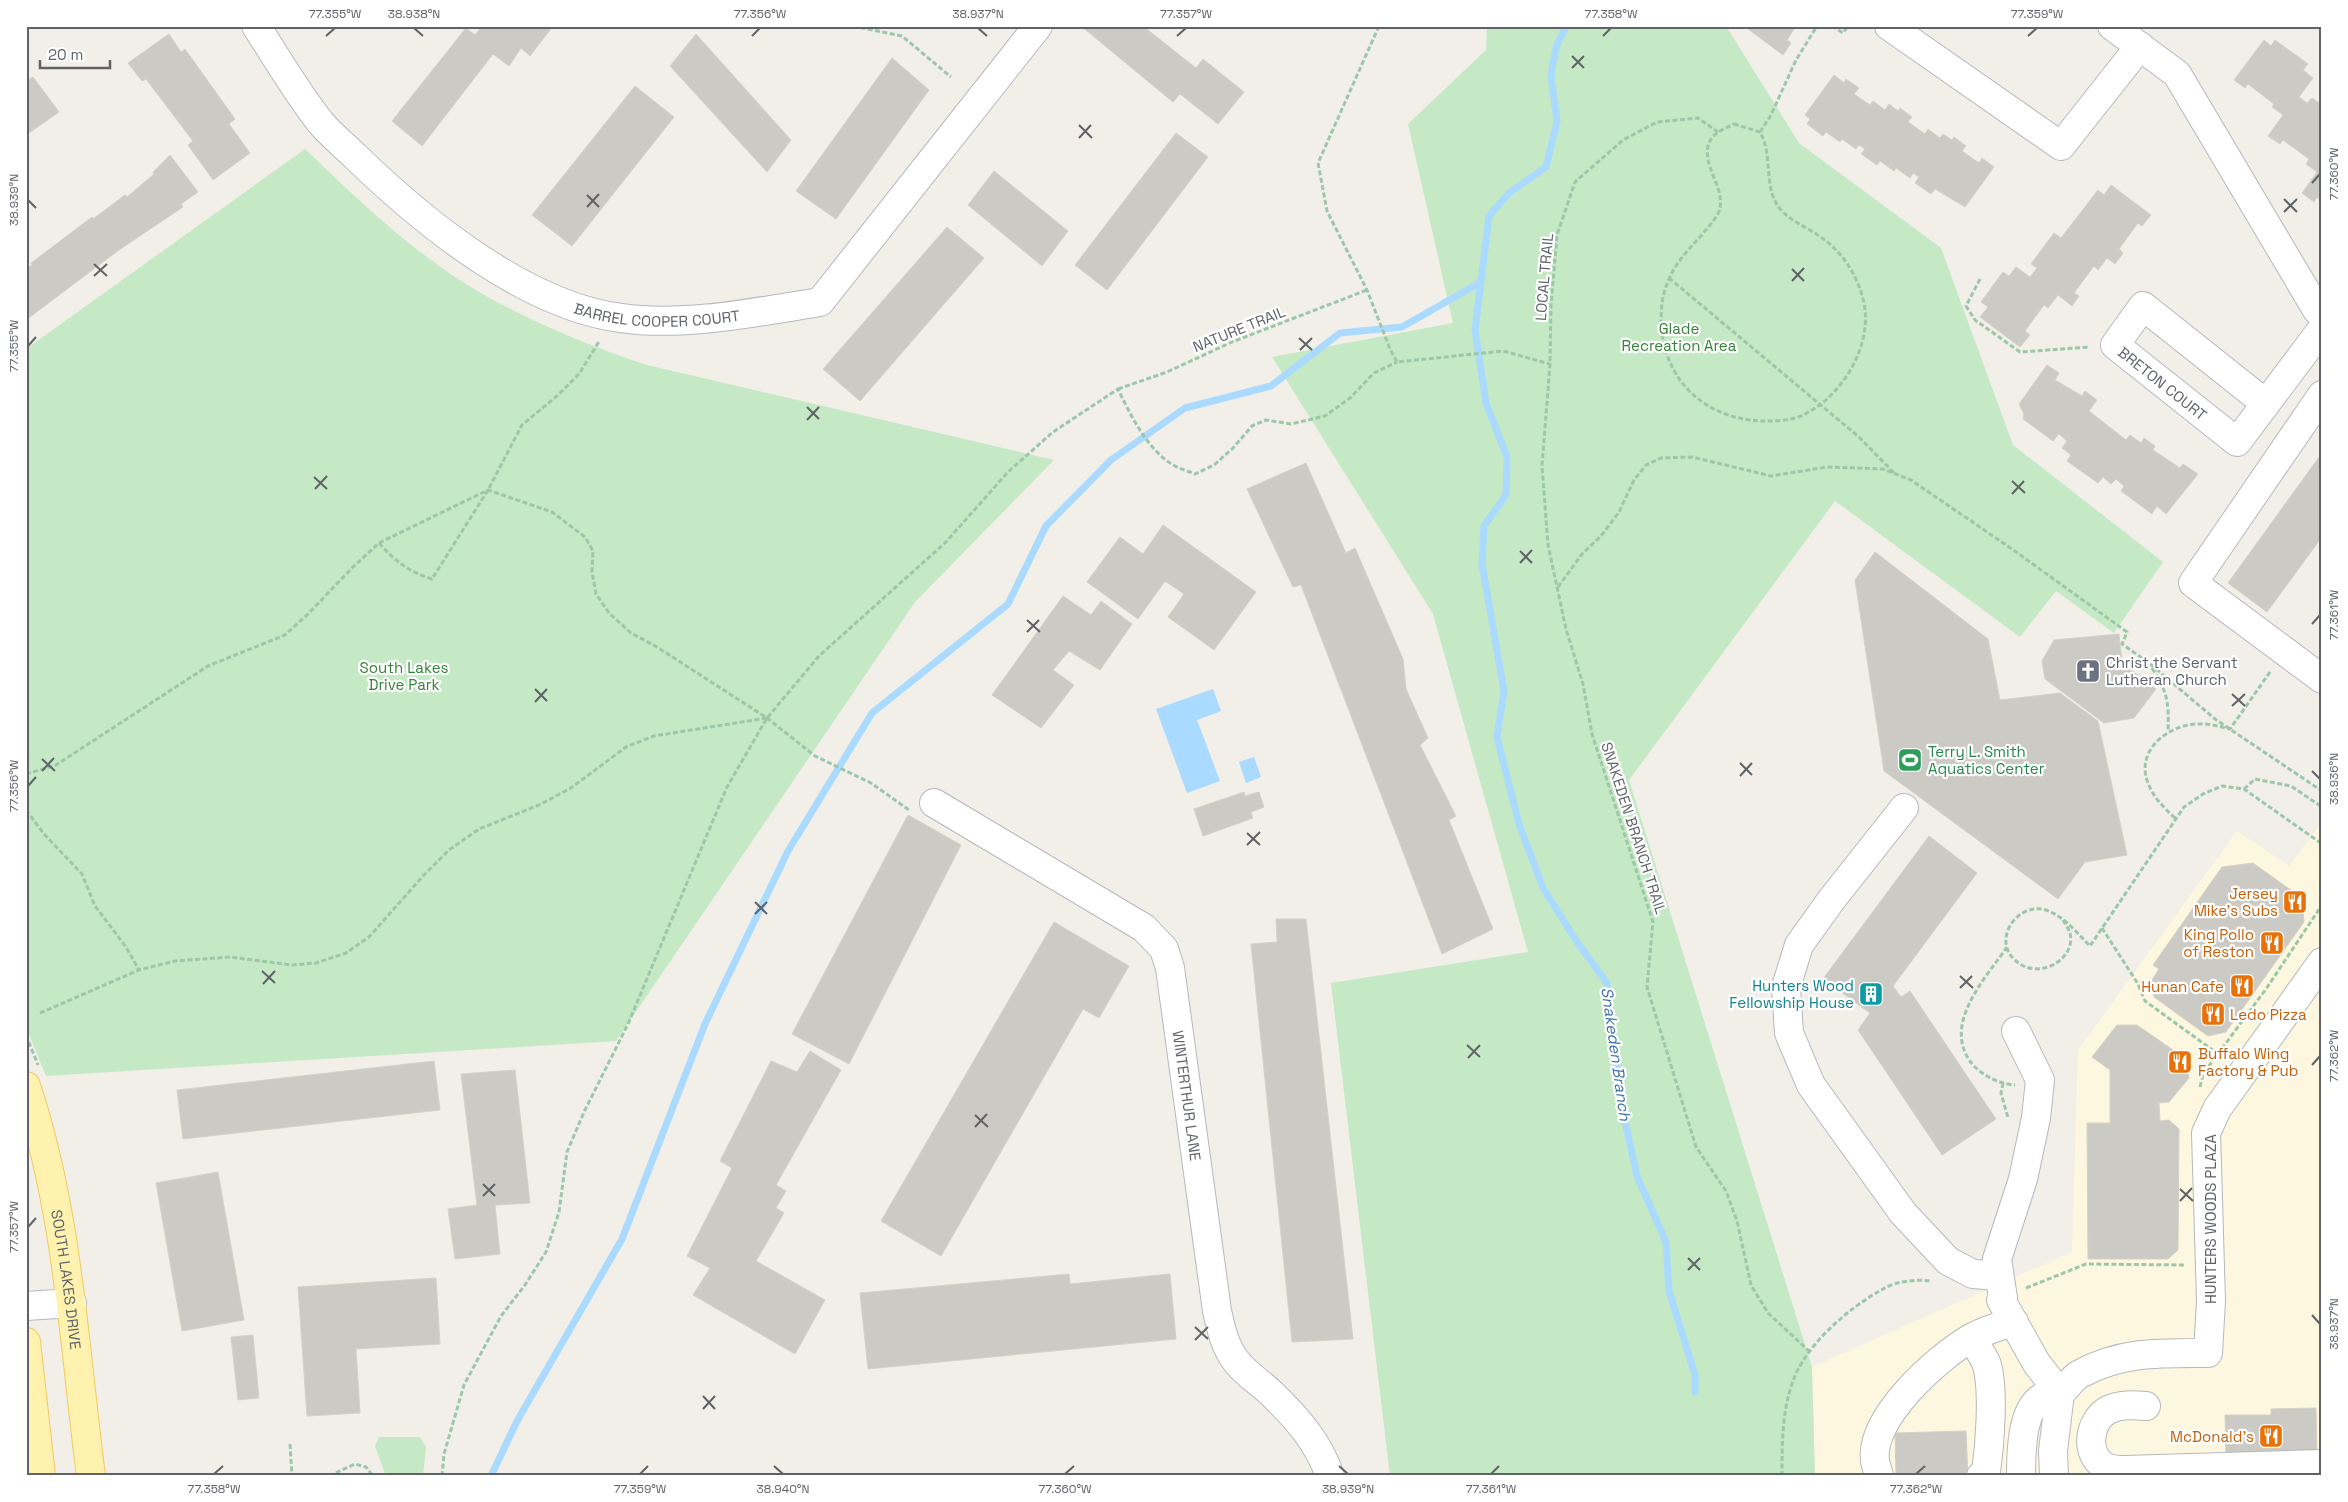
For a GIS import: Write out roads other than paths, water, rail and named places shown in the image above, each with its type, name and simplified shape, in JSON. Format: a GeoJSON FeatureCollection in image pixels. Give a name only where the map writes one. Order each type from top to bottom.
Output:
{"type":"FeatureCollection","features":[{"type":"Feature","properties":{"kind":"main road","name":"SOUTH LAKES DRIVE"},"geometry":{"type":"LineString","coordinates":[[26,1086],[49,1166],[72,1303],[91,1476]]}},
{"type":"Feature","properties":{"kind":"main road"},"geometry":{"type":"LineString","coordinates":[[26,1342],[41,1476]]}},
{"type":"Feature","properties":{"kind":"street","name":"BARREL COOPER COURT"},"geometry":{"type":"LineString","coordinates":[[256,26],[322,124],[376,177],[426,220],[508,275],[569,305],[619,318],[675,320],[720,316],[820,302],[1038,26]]}},
{"type":"Feature","properties":{"kind":"street"},"geometry":{"type":"LineString","coordinates":[[1889,26],[2061,146],[2140,46]]}},
{"type":"Feature","properties":{"kind":"street"},"geometry":{"type":"LineString","coordinates":[[2112,26],[2177,74],[2317,310],[2322,313]]}},
{"type":"Feature","properties":{"kind":"street","name":"BRETON COURT"},"geometry":{"type":"LineString","coordinates":[[2265,403],[2143,306],[2116,345],[2236,442],[2322,329]]}},
{"type":"Feature","properties":{"kind":"street"},"geometry":{"type":"LineString","coordinates":[[2322,395],[2193,583],[2322,679]]}},
{"type":"Feature","properties":{"kind":"street","name":"WINTERTHUR LANE"},"geometry":{"type":"LineString","coordinates":[[934,803],[1125,915],[1155,937],[1164,948],[1170,968],[1217,1311],[1222,1334],[1227,1347],[1237,1363],[1296,1418],[1311,1436],[1330,1476]]}},
{"type":"Feature","properties":{"kind":"street"},"geometry":{"type":"LineString","coordinates":[[1904,808],[1824,909],[1799,945],[1786,987],[1789,1033],[1811,1085],[1903,1213],[1948,1261],[1973,1274],[2005,1299]]}},
{"type":"Feature","properties":{"kind":"street","name":"HUNTERS WOODS PLAZA"},"geometry":{"type":"LineString","coordinates":[[2021,1476],[2025,1424],[2034,1404],[2043,1397],[2060,1393],[2078,1375],[2105,1363],[2141,1353],[2208,1353],[2211,1301],[2206,1133],[2217,1110],[2322,962]]}},
{"type":"Feature","properties":{"kind":"street"},"geometry":{"type":"LineString","coordinates":[[2016,1031],[2040,1080],[2036,1118],[2023,1179],[1997,1259],[2005,1299],[2037,1364],[2060,1393],[2053,1452],[2054,1476]]}},
{"type":"Feature","properties":{"kind":"street"},"geometry":{"type":"LineString","coordinates":[[1879,1476],[1874,1460],[1879,1434],[1898,1401],[1936,1362],[1971,1338],[2005,1299]]}},
{"type":"Feature","properties":{"kind":"street"},"geometry":{"type":"LineString","coordinates":[[26,1306],[72,1303]]}},
{"type":"Feature","properties":{"kind":"street"},"geometry":{"type":"LineString","coordinates":[[1971,1338],[1987,1365],[1989,1392],[1989,1449],[1986,1472],[1981,1476]]}},
{"type":"Feature","properties":{"kind":"street"},"geometry":{"type":"LineString","coordinates":[[2146,1406],[2125,1405],[2114,1408],[2106,1411],[2095,1423],[2092,1430],[2091,1446],[2097,1460],[2103,1466],[2111,1469],[2126,1470],[2322,1464]]}},
{"type":"Feature","properties":{"kind":"water"},"geometry":{"type":"Polygon","coordinates":[[[1213,689],[1221,711],[1197,720],[1220,781],[1187,793],[1156,709],[1213,689]]]}},
{"type":"Feature","properties":{"kind":"water"},"geometry":{"type":"Polygon","coordinates":[[[1254,757],[1261,777],[1246,783],[1239,762],[1254,757]]]}},
{"type":"Feature","properties":{"kind":"waterway","name":"Snakeden Branch"},"geometry":{"type":"LineString","coordinates":[[1566,26],[1556,47],[1551,75],[1557,122],[1546,167],[1509,193],[1489,216],[1475,330],[1486,403],[1507,457],[1506,495],[1484,526],[1482,564],[1504,691],[1497,737],[1519,824],[1543,888],[1577,942],[1607,983],[1621,1103],[1637,1176],[1666,1242],[1669,1291],[1695,1375],[1695,1392]]}},
{"type":"Feature","properties":{"kind":"waterway"},"geometry":{"type":"LineString","coordinates":[[491,1476],[517,1421],[622,1239],[705,1024],[788,851],[872,713],[1008,604],[1046,526],[1111,460],[1185,408],[1271,386],[1340,333],[1402,327],[1481,282]]}},
{"type":"Feature","properties":{"kind":"place","name":"Christ the Servant Lutheran Church"},"geometry":{"type":"Point","coordinates":[2088,671]}},
{"type":"Feature","properties":{"kind":"place","name":"Terry L. Smith Aquatics Center"},"geometry":{"type":"Point","coordinates":[1910,760]}},
{"type":"Feature","properties":{"kind":"place","name":"Jersey Mike's Subs"},"geometry":{"type":"Point","coordinates":[2295,902]}},
{"type":"Feature","properties":{"kind":"place","name":"King Pollo of Reston"},"geometry":{"type":"Point","coordinates":[2272,943]}},
{"type":"Feature","properties":{"kind":"place","name":"Hunan Cafe"},"geometry":{"type":"Point","coordinates":[2242,986]}},
{"type":"Feature","properties":{"kind":"place","name":"Hunters Wood Fellowship House"},"geometry":{"type":"Point","coordinates":[1871,994]}},
{"type":"Feature","properties":{"kind":"place","name":"Ledo Pizza"},"geometry":{"type":"Point","coordinates":[2213,1014]}},
{"type":"Feature","properties":{"kind":"place","name":"Buffalo Wing Factory & Pub"},"geometry":{"type":"Point","coordinates":[2180,1062]}},
{"type":"Feature","properties":{"kind":"place","name":"McDonald's"},"geometry":{"type":"Point","coordinates":[2271,1436]}},
{"type":"Feature","properties":{"kind":"park label","name":"Glade Recreation Area"},"geometry":{"type":"Point","coordinates":[1679,336]}},
{"type":"Feature","properties":{"kind":"park label","name":"South Lakes Drive Park"},"geometry":{"type":"Point","coordinates":[404,676]}}]}
